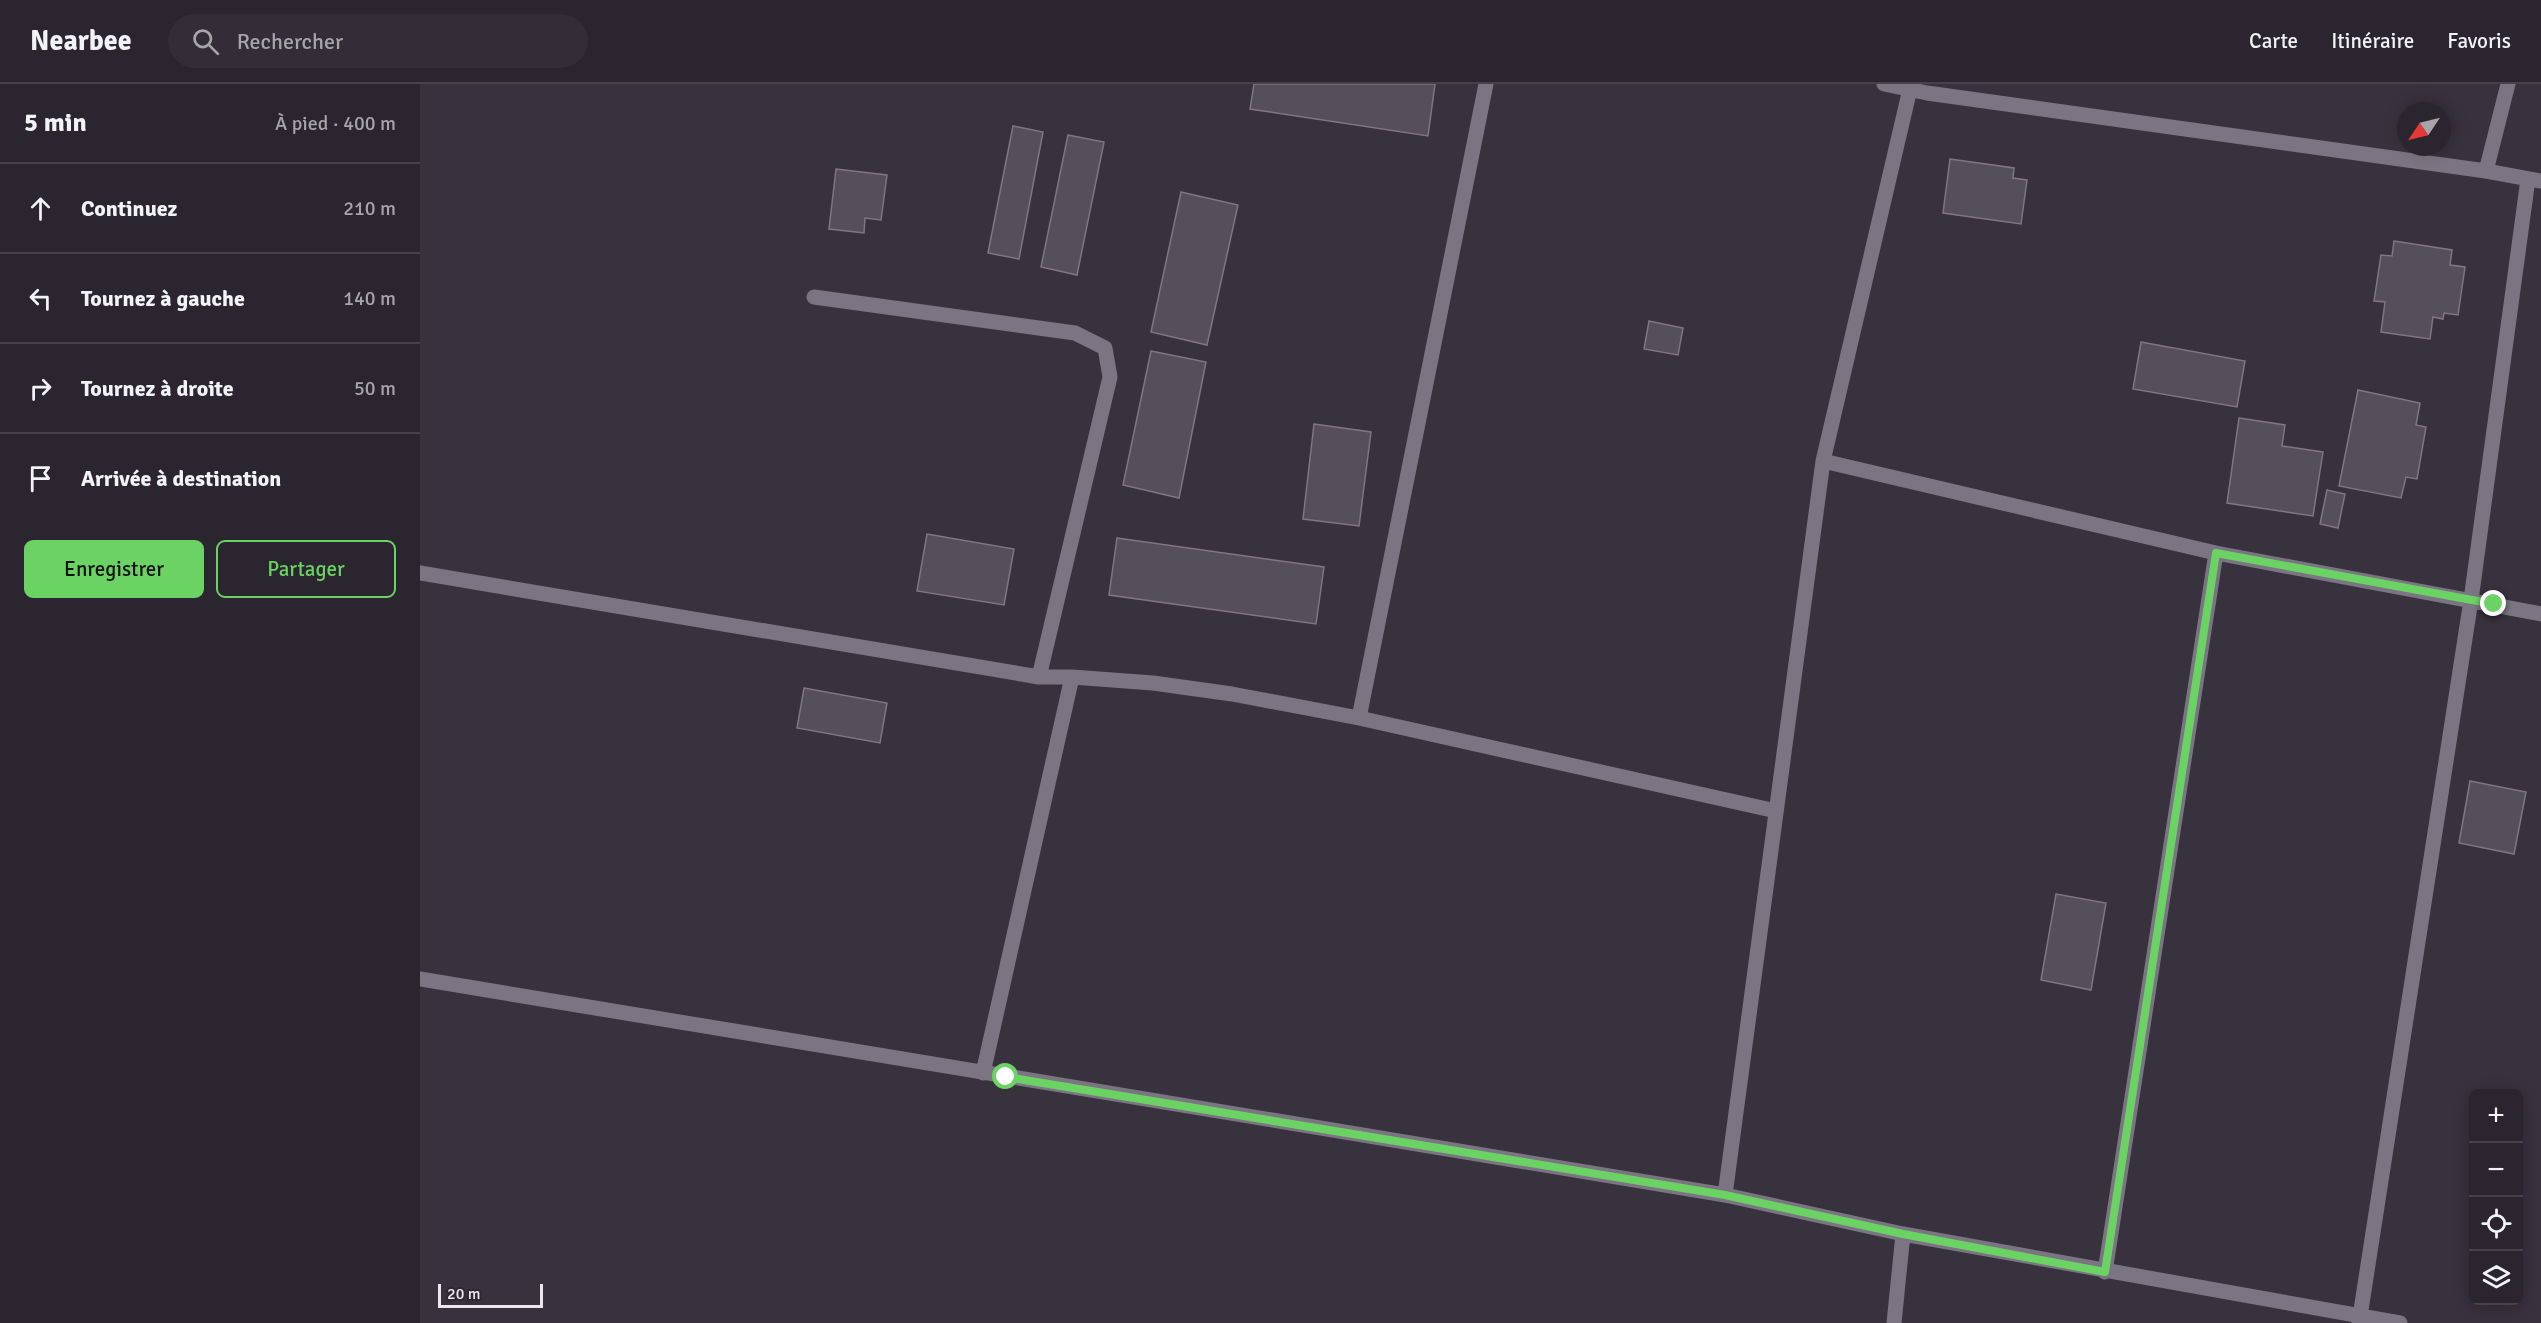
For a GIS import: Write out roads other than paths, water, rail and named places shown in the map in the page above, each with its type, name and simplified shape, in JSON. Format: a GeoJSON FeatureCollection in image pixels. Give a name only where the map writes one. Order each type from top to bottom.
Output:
{"type":"FeatureCollection","features":[{"type":"Feature","properties":{"kind":"street"},"geometry":{"type":"LineString","coordinates":[[1359,718],[1486,84]]}},
{"type":"Feature","properties":{"kind":"street"},"geometry":{"type":"LineString","coordinates":[[1884,84],[1910,89],[1932,89],[2535,180],[2360,1319]]}},
{"type":"Feature","properties":{"kind":"street"},"geometry":{"type":"LineString","coordinates":[[2487,171],[2508,84]]}},
{"type":"Feature","properties":{"kind":"street"},"geometry":{"type":"LineString","coordinates":[[1725,1195],[1823,461],[1910,89]]}},
{"type":"Feature","properties":{"kind":"street"},"geometry":{"type":"LineString","coordinates":[[814,297],[1075,333],[1105,348],[1110,377],[1039,677]]}},
{"type":"Feature","properties":{"kind":"street"},"geometry":{"type":"LineString","coordinates":[[1823,461],[2216,553],[2541,614]]}},
{"type":"Feature","properties":{"kind":"street"},"geometry":{"type":"LineString","coordinates":[[2105,1272],[2216,553]]}},
{"type":"Feature","properties":{"kind":"street"},"geometry":{"type":"LineString","coordinates":[[420,573],[1039,677],[1154,683],[1232,694],[1359,718],[1776,811]]}},
{"type":"Feature","properties":{"kind":"street"},"geometry":{"type":"LineString","coordinates":[[983,1073],[1072,677]]}},
{"type":"Feature","properties":{"kind":"street"},"geometry":{"type":"LineString","coordinates":[[420,979],[1725,1195],[1903,1234],[2360,1319],[2400,1323]]}},
{"type":"Feature","properties":{"kind":"street"},"geometry":{"type":"LineString","coordinates":[[1894,1323],[1903,1234]]}}]}
